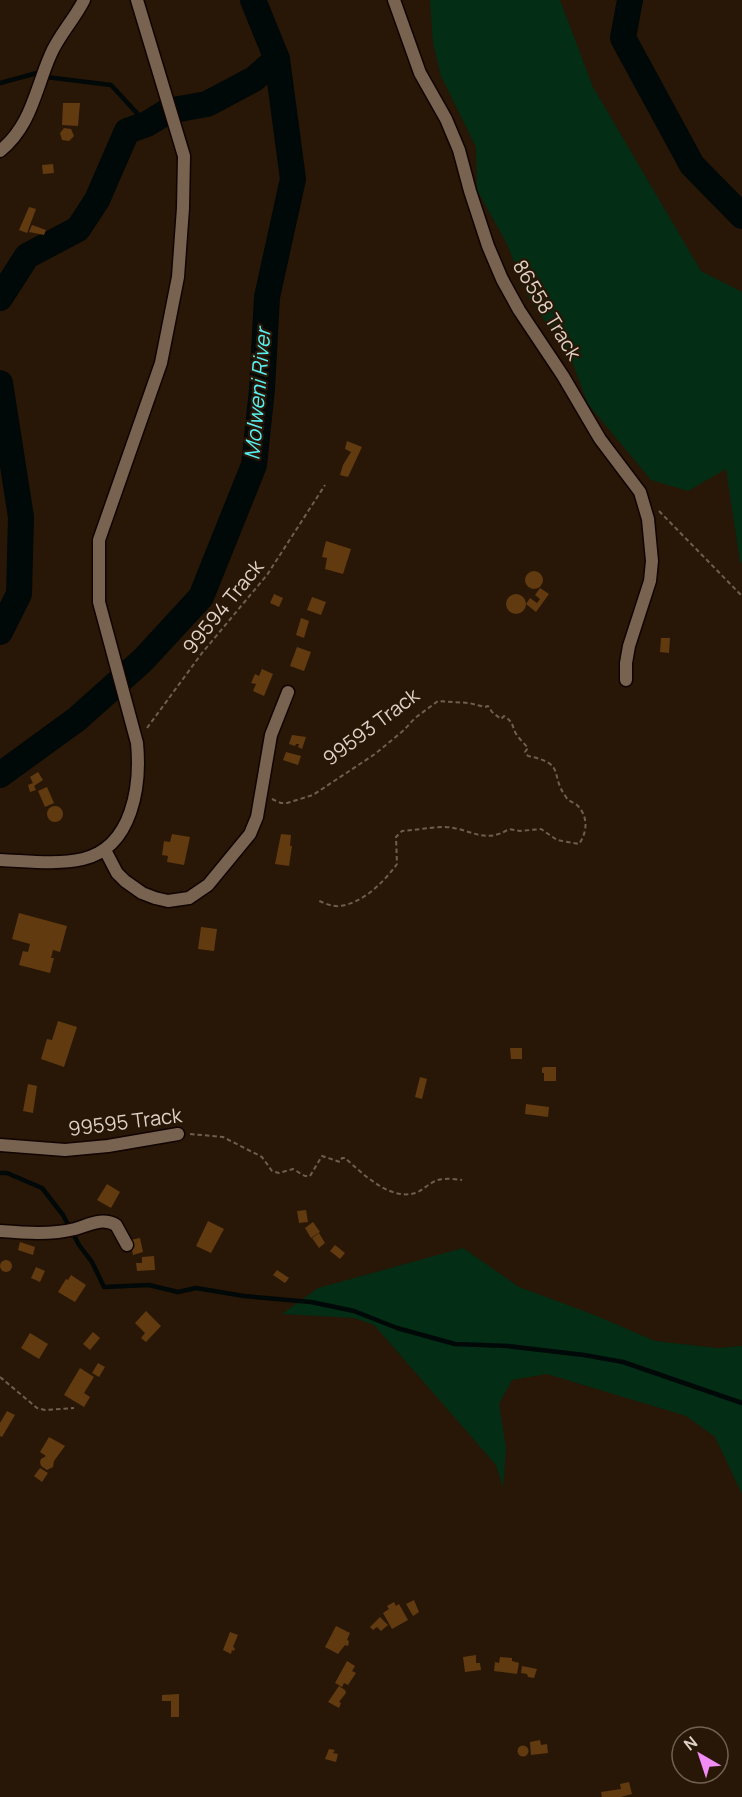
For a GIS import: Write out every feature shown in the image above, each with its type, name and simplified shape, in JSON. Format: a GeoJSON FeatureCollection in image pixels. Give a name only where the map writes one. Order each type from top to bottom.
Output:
{"type":"FeatureCollection","features":[{"type":"Feature","properties":{"kind":"street"},"geometry":{"type":"LineString","coordinates":[[0,151],[26,120],[50,56],[84,0]]}},
{"type":"Feature","properties":{"kind":"street"},"geometry":{"type":"LineString","coordinates":[[0,860],[66,862],[86,858],[105,850],[119,834],[136,797],[138,757],[136,743],[99,602],[99,540],[161,363],[178,277],[184,156],[137,0]]}},
{"type":"Feature","properties":{"kind":"street","name":"86558 Track"},"geometry":{"type":"LineString","coordinates":[[394,0],[420,73],[446,119],[459,150],[488,246],[502,279],[600,439],[640,492],[648,519],[652,561],[650,581],[629,646],[626,680]]}},
{"type":"Feature","properties":{"kind":"street"},"geometry":{"type":"LineString","coordinates":[[105,850],[117,873],[142,893],[168,901],[189,898],[208,885],[250,834],[257,817],[262,794],[271,735],[288,692]]}},
{"type":"Feature","properties":{"kind":"street","name":"99595 Track"},"geometry":{"type":"LineString","coordinates":[[0,1145],[65,1150],[108,1146],[178,1134]]}},
{"type":"Feature","properties":{"kind":"street"},"geometry":{"type":"LineString","coordinates":[[0,1231],[44,1233],[74,1229],[101,1221],[116,1225],[127,1245]]}},
{"type":"Feature","properties":{"kind":"path","name":"99594 Track"},"geometry":{"type":"LineString","coordinates":[[136,743],[202,653],[267,575],[325,484]]}},
{"type":"Feature","properties":{"kind":"path"},"geometry":{"type":"LineString","coordinates":[[657,509],[742,596]]}},
{"type":"Feature","properties":{"kind":"path","name":"99593 Track"},"geometry":{"type":"LineString","coordinates":[[262,794],[281,803],[313,795],[375,754],[438,701],[469,703],[488,706],[501,719],[504,716],[511,720],[518,737],[528,748],[525,752],[528,756],[547,761],[553,767],[566,798],[576,804],[586,823],[586,834],[579,843],[557,840],[541,829],[520,831],[509,829],[498,836],[477,836],[444,827],[402,831],[396,837],[397,864],[371,892],[337,906],[317,900]]}},
{"type":"Feature","properties":{"kind":"path","name":"99595 Track"},"geometry":{"type":"LineString","coordinates":[[178,1134],[223,1137],[262,1157],[272,1171],[279,1173],[293,1169],[305,1176],[310,1176],[322,1156],[336,1162],[345,1158],[373,1182],[394,1192],[406,1194],[417,1192],[439,1179],[462,1180]]}},
{"type":"Feature","properties":{"kind":"path"},"geometry":{"type":"LineString","coordinates":[[0,1377],[37,1408],[45,1410],[74,1408]]}},
{"type":"Feature","properties":{"kind":"green space"},"geometry":{"type":"Polygon","coordinates":[[[430,0],[560,0],[593,87],[701,271],[742,292],[742,563],[740,562],[726,469],[688,491],[651,480],[588,404],[571,359],[527,295],[507,244],[477,190],[476,147],[441,76],[433,43],[430,0]]]}},
{"type":"Feature","properties":{"kind":"green space"},"geometry":{"type":"Polygon","coordinates":[[[463,1248],[519,1287],[592,1314],[655,1341],[717,1348],[742,1346],[742,1494],[715,1437],[686,1416],[547,1374],[512,1380],[499,1404],[506,1448],[503,1488],[496,1465],[374,1325],[354,1318],[282,1314],[318,1288],[463,1248]]]}},
{"type":"Feature","properties":{"kind":"building"},"geometry":{"type":"Polygon","coordinates":[[[63,103],[80,103],[78,126],[62,125],[63,103]]]}},
{"type":"Feature","properties":{"kind":"building"},"geometry":{"type":"Polygon","coordinates":[[[64,128],[71,129],[74,136],[69,141],[62,140],[60,133],[64,128]]]}},
{"type":"Feature","properties":{"kind":"building"},"geometry":{"type":"Polygon","coordinates":[[[53,164],[54,173],[43,174],[42,165],[53,164]]]}},
{"type":"Feature","properties":{"kind":"building"},"geometry":{"type":"Polygon","coordinates":[[[29,207],[36,209],[27,233],[19,230],[29,207]]]}},
{"type":"Feature","properties":{"kind":"building"},"geometry":{"type":"Polygon","coordinates":[[[32,225],[46,230],[44,235],[29,232],[32,225]]]}},
{"type":"Feature","properties":{"kind":"building"},"geometry":{"type":"Polygon","coordinates":[[[347,441],[362,447],[348,477],[340,475],[351,452],[345,449],[347,441]]]}},
{"type":"Feature","properties":{"kind":"building"},"geometry":{"type":"Polygon","coordinates":[[[326,541],[351,549],[343,574],[325,569],[327,558],[322,557],[326,541]]]}},
{"type":"Feature","properties":{"kind":"building"},"geometry":{"type":"Polygon","coordinates":[[[530,571],[538,571],[543,576],[541,587],[530,589],[525,584],[525,576],[530,571]]]}},
{"type":"Feature","properties":{"kind":"building"},"geometry":{"type":"Polygon","coordinates":[[[540,588],[549,594],[536,612],[526,604],[530,598],[538,602],[540,599],[535,595],[540,588]]]}},
{"type":"Feature","properties":{"kind":"building"},"geometry":{"type":"Polygon","coordinates":[[[274,594],[283,598],[279,607],[270,603],[274,594]]]}},
{"type":"Feature","properties":{"kind":"building"},"geometry":{"type":"Polygon","coordinates":[[[516,594],[523,597],[526,604],[523,611],[516,614],[509,611],[506,604],[509,597],[516,594]]]}},
{"type":"Feature","properties":{"kind":"building"},"geometry":{"type":"Polygon","coordinates":[[[312,597],[326,602],[321,615],[307,610],[312,597]]]}},
{"type":"Feature","properties":{"kind":"building"},"geometry":{"type":"Polygon","coordinates":[[[301,618],[309,621],[304,638],[296,635],[301,618]]]}},
{"type":"Feature","properties":{"kind":"building"},"geometry":{"type":"Polygon","coordinates":[[[661,638],[670,638],[669,653],[660,652],[661,638]]]}},
{"type":"Feature","properties":{"kind":"building"},"geometry":{"type":"Polygon","coordinates":[[[297,647],[311,652],[304,671],[290,666],[297,647]]]}},
{"type":"Feature","properties":{"kind":"building"},"geometry":{"type":"Polygon","coordinates":[[[262,669],[273,674],[264,696],[253,691],[256,684],[251,683],[255,674],[259,676],[262,669]]]}},
{"type":"Feature","properties":{"kind":"building"},"geometry":{"type":"Polygon","coordinates":[[[292,735],[306,737],[302,749],[298,747],[299,744],[295,746],[289,744],[292,735]]]}},
{"type":"Feature","properties":{"kind":"building"},"geometry":{"type":"Polygon","coordinates":[[[286,752],[301,756],[298,765],[283,760],[286,752]]]}},
{"type":"Feature","properties":{"kind":"building"},"geometry":{"type":"Polygon","coordinates":[[[38,772],[43,780],[34,786],[36,790],[30,792],[28,785],[33,783],[30,777],[38,772]]]}},
{"type":"Feature","properties":{"kind":"building"},"geometry":{"type":"Polygon","coordinates":[[[47,787],[54,803],[45,807],[38,791],[47,787]]]}},
{"type":"Feature","properties":{"kind":"building"},"geometry":{"type":"Polygon","coordinates":[[[55,806],[61,808],[63,814],[61,820],[55,822],[49,820],[47,814],[49,808],[55,806]]]}},
{"type":"Feature","properties":{"kind":"building"},"geometry":{"type":"Polygon","coordinates":[[[172,834],[190,837],[184,865],[167,862],[168,856],[162,855],[164,841],[170,842],[172,834]]]}},
{"type":"Feature","properties":{"kind":"building"},"geometry":{"type":"Polygon","coordinates":[[[281,834],[291,835],[289,866],[275,864],[281,834]]]}},
{"type":"Feature","properties":{"kind":"building"},"geometry":{"type":"Polygon","coordinates":[[[19,913],[67,926],[60,952],[53,950],[51,958],[54,958],[50,973],[19,965],[23,951],[28,952],[30,944],[12,939],[19,913]]]}},
{"type":"Feature","properties":{"kind":"building"},"geometry":{"type":"Polygon","coordinates":[[[201,927],[217,929],[214,951],[198,949],[201,927]]]}},
{"type":"Feature","properties":{"kind":"building"},"geometry":{"type":"Polygon","coordinates":[[[58,1021],[77,1027],[64,1067],[41,1059],[47,1039],[52,1040],[58,1021]]]}},
{"type":"Feature","properties":{"kind":"building"},"geometry":{"type":"Polygon","coordinates":[[[510,1048],[522,1048],[522,1059],[511,1059],[510,1048]]]}},
{"type":"Feature","properties":{"kind":"building"},"geometry":{"type":"Polygon","coordinates":[[[556,1067],[556,1081],[544,1081],[542,1068],[556,1067]]]}},
{"type":"Feature","properties":{"kind":"building"},"geometry":{"type":"Polygon","coordinates":[[[420,1077],[427,1079],[422,1099],[415,1097],[420,1077]]]}},
{"type":"Feature","properties":{"kind":"building"},"geometry":{"type":"Polygon","coordinates":[[[28,1084],[37,1086],[33,1113],[23,1111],[28,1084]]]}},
{"type":"Feature","properties":{"kind":"building"},"geometry":{"type":"Polygon","coordinates":[[[526,1104],[549,1107],[548,1117],[525,1114],[526,1104]]]}},
{"type":"Feature","properties":{"kind":"building"},"geometry":{"type":"Polygon","coordinates":[[[107,1184],[120,1192],[111,1208],[97,1200],[107,1184]]]}},
{"type":"Feature","properties":{"kind":"building"},"geometry":{"type":"Polygon","coordinates":[[[306,1210],[308,1222],[299,1223],[297,1211],[306,1210]]]}},
{"type":"Feature","properties":{"kind":"building"},"geometry":{"type":"Polygon","coordinates":[[[208,1221],[224,1229],[211,1253],[196,1246],[208,1221]]]}},
{"type":"Feature","properties":{"kind":"building"},"geometry":{"type":"Polygon","coordinates":[[[313,1222],[320,1232],[311,1238],[305,1228],[313,1222]]]}},
{"type":"Feature","properties":{"kind":"building"},"geometry":{"type":"Polygon","coordinates":[[[319,1233],[325,1243],[319,1248],[312,1238],[319,1233]]]}},
{"type":"Feature","properties":{"kind":"building"},"geometry":{"type":"Polygon","coordinates":[[[140,1238],[143,1252],[133,1255],[130,1240],[140,1238]]]}},
{"type":"Feature","properties":{"kind":"building"},"geometry":{"type":"Polygon","coordinates":[[[20,1242],[35,1247],[33,1255],[18,1250],[20,1242]]]}},
{"type":"Feature","properties":{"kind":"building"},"geometry":{"type":"Polygon","coordinates":[[[335,1245],[345,1253],[340,1259],[330,1251],[335,1245]]]}},
{"type":"Feature","properties":{"kind":"building"},"geometry":{"type":"Polygon","coordinates":[[[154,1256],[155,1270],[137,1271],[136,1263],[142,1263],[142,1257],[154,1256]]]}},
{"type":"Feature","properties":{"kind":"building"},"geometry":{"type":"Polygon","coordinates":[[[8,1260],[12,1266],[8,1272],[4,1272],[0,1264],[8,1260]]]}},
{"type":"Feature","properties":{"kind":"building"},"geometry":{"type":"Polygon","coordinates":[[[36,1267],[45,1271],[40,1282],[31,1278],[36,1267]]]}},
{"type":"Feature","properties":{"kind":"building"},"geometry":{"type":"Polygon","coordinates":[[[277,1270],[289,1278],[285,1283],[273,1275],[277,1270]]]}},
{"type":"Feature","properties":{"kind":"building"},"geometry":{"type":"Polygon","coordinates":[[[71,1275],[86,1285],[75,1302],[58,1292],[71,1275]]]}},
{"type":"Feature","properties":{"kind":"building"},"geometry":{"type":"Polygon","coordinates":[[[146,1311],[161,1326],[146,1342],[141,1338],[145,1333],[135,1323],[146,1311]]]}},
{"type":"Feature","properties":{"kind":"building"},"geometry":{"type":"Polygon","coordinates":[[[93,1332],[100,1338],[90,1350],[83,1344],[93,1332]]]}},
{"type":"Feature","properties":{"kind":"building"},"geometry":{"type":"Polygon","coordinates":[[[30,1333],[48,1344],[39,1359],[21,1348],[30,1333]]]}},
{"type":"Feature","properties":{"kind":"building"},"geometry":{"type":"Polygon","coordinates":[[[98,1363],[105,1367],[99,1377],[92,1373],[98,1363]]]}},
{"type":"Feature","properties":{"kind":"building"},"geometry":{"type":"Polygon","coordinates":[[[80,1368],[94,1377],[84,1393],[90,1397],[84,1407],[64,1395],[80,1368]]]}},
{"type":"Feature","properties":{"kind":"building"},"geometry":{"type":"Polygon","coordinates":[[[7,1411],[15,1415],[2,1437],[0,1436],[0,1423],[7,1411]]]}},
{"type":"Feature","properties":{"kind":"building"},"geometry":{"type":"Polygon","coordinates":[[[49,1437],[65,1446],[54,1461],[53,1467],[47,1470],[41,1466],[40,1462],[46,1456],[40,1452],[49,1437]]]}},
{"type":"Feature","properties":{"kind":"building"},"geometry":{"type":"Polygon","coordinates":[[[40,1468],[48,1473],[42,1482],[34,1476],[40,1468]]]}},
{"type":"Feature","properties":{"kind":"building"},"geometry":{"type":"Polygon","coordinates":[[[414,1600],[419,1612],[413,1616],[406,1604],[414,1600]]]}},
{"type":"Feature","properties":{"kind":"building"},"geometry":{"type":"Polygon","coordinates":[[[394,1602],[396,1606],[399,1604],[408,1620],[392,1629],[383,1613],[389,1609],[387,1606],[394,1602]]]}},
{"type":"Feature","properties":{"kind":"building"},"geometry":{"type":"Polygon","coordinates":[[[380,1617],[388,1625],[381,1631],[377,1627],[373,1630],[370,1627],[380,1617]]]}},
{"type":"Feature","properties":{"kind":"building"},"geometry":{"type":"Polygon","coordinates":[[[336,1626],[350,1633],[347,1640],[349,1641],[348,1646],[345,1645],[338,1654],[325,1647],[336,1626]]]}},
{"type":"Feature","properties":{"kind":"building"},"geometry":{"type":"Polygon","coordinates":[[[230,1632],[238,1635],[231,1654],[223,1650],[230,1632]]]}},
{"type":"Feature","properties":{"kind":"building"},"geometry":{"type":"Polygon","coordinates":[[[476,1655],[476,1663],[480,1663],[481,1670],[465,1672],[463,1657],[476,1655]]]}},
{"type":"Feature","properties":{"kind":"building"},"geometry":{"type":"Polygon","coordinates":[[[500,1657],[512,1658],[512,1661],[519,1663],[517,1674],[494,1671],[495,1662],[499,1663],[500,1657]]]}},
{"type":"Feature","properties":{"kind":"building"},"geometry":{"type":"Polygon","coordinates":[[[347,1661],[355,1666],[352,1671],[356,1673],[348,1685],[344,1683],[342,1687],[335,1683],[347,1661]]]}},
{"type":"Feature","properties":{"kind":"building"},"geometry":{"type":"Polygon","coordinates":[[[522,1666],[537,1669],[534,1678],[521,1673],[522,1666]]]}},
{"type":"Feature","properties":{"kind":"building"},"geometry":{"type":"Polygon","coordinates":[[[339,1686],[346,1693],[339,1702],[341,1703],[339,1708],[328,1702],[339,1686]]]}},
{"type":"Feature","properties":{"kind":"building"},"geometry":{"type":"Polygon","coordinates":[[[179,1694],[179,1717],[171,1717],[171,1701],[162,1701],[162,1695],[179,1694]]]}},
{"type":"Feature","properties":{"kind":"building"},"geometry":{"type":"Polygon","coordinates":[[[540,1740],[541,1745],[547,1744],[548,1753],[531,1755],[530,1742],[540,1740]]]}},
{"type":"Feature","properties":{"kind":"building"},"geometry":{"type":"Polygon","coordinates":[[[523,1745],[529,1751],[523,1757],[517,1751],[523,1745]]]}},
{"type":"Feature","properties":{"kind":"building"},"geometry":{"type":"Polygon","coordinates":[[[329,1749],[335,1750],[333,1753],[338,1754],[336,1762],[325,1759],[329,1749]]]}},
{"type":"Feature","properties":{"kind":"building"},"geometry":{"type":"Polygon","coordinates":[[[629,1782],[632,1794],[621,1797],[602,1797],[601,1792],[621,1789],[620,1784],[629,1782]]]}},
{"type":"Feature","properties":{"kind":"waterway","name":"Molweni River"},"geometry":{"type":"LineString","coordinates":[[0,775],[77,719],[143,660],[201,597],[254,465],[262,389],[267,297],[293,179],[277,59],[253,0]]}},
{"type":"Feature","properties":{"kind":"waterway"},"geometry":{"type":"LineString","coordinates":[[630,0],[623,38],[692,165],[742,216]]}},
{"type":"Feature","properties":{"kind":"waterway","name":"Molweni River"},"geometry":{"type":"LineString","coordinates":[[0,298],[27,256],[78,229],[97,200],[127,131],[147,124],[168,111],[207,104],[254,79],[277,59]]}},
{"type":"Feature","properties":{"kind":"waterway"},"geometry":{"type":"LineString","coordinates":[[0,83],[37,73]]}},
{"type":"Feature","properties":{"kind":"waterway"},"geometry":{"type":"LineString","coordinates":[[46,77],[111,85],[147,124]]}},
{"type":"Feature","properties":{"kind":"waterway","name":"Molweni River"},"geometry":{"type":"LineString","coordinates":[[0,383],[21,517],[19,594],[0,632]]}},
{"type":"Feature","properties":{"kind":"waterway"},"geometry":{"type":"LineString","coordinates":[[0,1173],[7,1173],[42,1188],[63,1215],[79,1245],[92,1262],[104,1287],[149,1285],[178,1292],[196,1288],[244,1296],[311,1302],[354,1311],[397,1328],[455,1344],[507,1346],[623,1362],[742,1403]]}}]}
